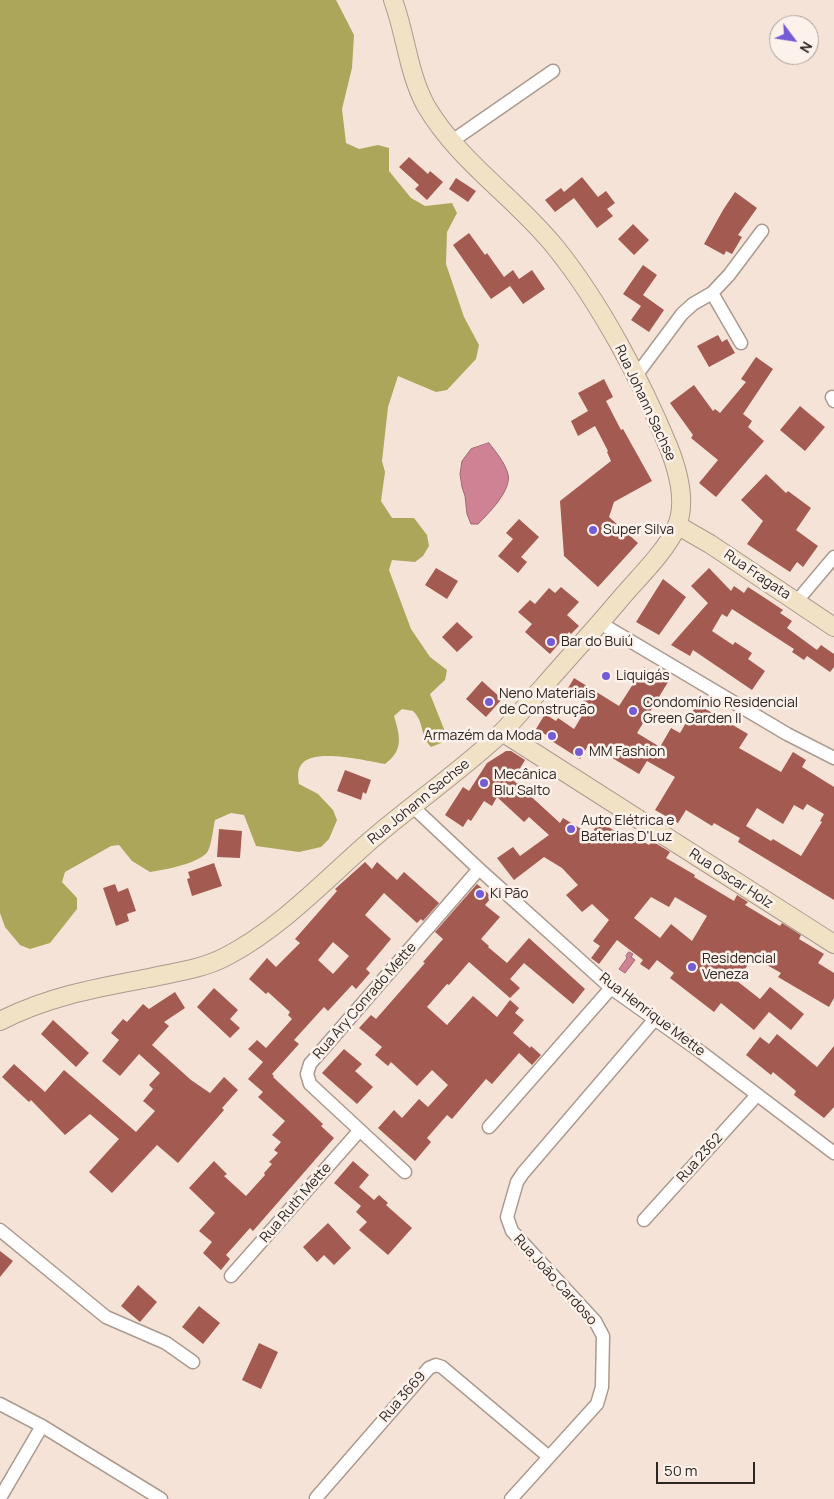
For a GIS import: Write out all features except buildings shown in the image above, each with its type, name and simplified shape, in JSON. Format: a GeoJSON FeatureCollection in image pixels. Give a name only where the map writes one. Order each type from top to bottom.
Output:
{"type":"FeatureCollection","features":[{"type":"Feature","properties":{"kind":"street","name":"Rua Johann Sachse"},"geometry":{"type":"LineString","coordinates":[[0,1021],[30,1007],[66,994],[206,966],[241,949],[276,924],[371,840],[502,732],[600,623],[656,556],[678,525],[681,501],[678,478],[670,451],[635,377],[603,316],[556,248],[532,221],[452,141],[426,105],[414,78],[393,0]]}},
{"type":"Feature","properties":{"kind":"street"},"geometry":{"type":"LineString","coordinates":[[452,141],[553,71]]}},
{"type":"Feature","properties":{"kind":"street"},"geometry":{"type":"LineString","coordinates":[[635,377],[682,314],[693,304],[712,293],[729,275],[762,231]]}},
{"type":"Feature","properties":{"kind":"street"},"geometry":{"type":"LineString","coordinates":[[712,293],[742,343]]}},
{"type":"Feature","properties":{"kind":"street","name":"Rua Fragata"},"geometry":{"type":"LineString","coordinates":[[678,525],[710,544],[834,627]]}},
{"type":"Feature","properties":{"kind":"street"},"geometry":{"type":"LineString","coordinates":[[796,602],[834,557]]}},
{"type":"Feature","properties":{"kind":"street"},"geometry":{"type":"LineString","coordinates":[[600,623],[786,734],[834,758]]}},
{"type":"Feature","properties":{"kind":"street","name":"Rua Oscar Holz"},"geometry":{"type":"LineString","coordinates":[[502,732],[834,944]]}},
{"type":"Feature","properties":{"kind":"street","name":"Rua Henrique Mette"},"geometry":{"type":"LineString","coordinates":[[412,806],[611,988],[702,1052],[834,1153]]}},
{"type":"Feature","properties":{"kind":"street","name":"Rua Ary Conrado Mette"},"geometry":{"type":"LineString","coordinates":[[405,1172],[310,1084],[307,1074],[310,1064],[479,869]]}},
{"type":"Feature","properties":{"kind":"street"},"geometry":{"type":"LineString","coordinates":[[489,1127],[611,988]]}},
{"type":"Feature","properties":{"kind":"street","name":"Rua João Cardoso"},"geometry":{"type":"LineString","coordinates":[[511,1499],[597,1404],[602,1387],[603,1336],[595,1321],[512,1231],[508,1217],[518,1182],[522,1173],[655,1019]]}},
{"type":"Feature","properties":{"kind":"street","name":"Rua 2362"},"geometry":{"type":"LineString","coordinates":[[644,1220],[757,1095]]}},
{"type":"Feature","properties":{"kind":"street","name":"Rua Ruth Mette"},"geometry":{"type":"LineString","coordinates":[[231,1276],[360,1130]]}},
{"type":"Feature","properties":{"kind":"street"},"geometry":{"type":"LineString","coordinates":[[0,1230],[106,1317],[166,1342],[193,1362]]}},
{"type":"Feature","properties":{"kind":"street","name":"Rua 3669"},"geometry":{"type":"LineString","coordinates":[[316,1498],[429,1368],[436,1365],[442,1367],[549,1457]]}},
{"type":"Feature","properties":{"kind":"street"},"geometry":{"type":"LineString","coordinates":[[0,1404],[42,1426],[161,1499]]}},
{"type":"Feature","properties":{"kind":"street"},"geometry":{"type":"LineString","coordinates":[[0,1498],[42,1426]]}},
{"type":"Feature","properties":{"kind":"shaded area"},"geometry":{"type":"Polygon","coordinates":[[[0,0],[336,0],[354,35],[352,68],[342,109],[346,143],[359,149],[378,145],[389,148],[389,171],[411,198],[425,206],[452,203],[457,213],[447,232],[446,264],[464,317],[479,345],[476,359],[447,390],[436,392],[398,376],[388,407],[382,461],[385,472],[381,501],[392,518],[414,518],[427,535],[429,546],[423,556],[415,562],[392,560],[389,570],[411,629],[430,657],[447,670],[445,680],[430,694],[446,734],[441,743],[431,747],[425,738],[417,715],[413,711],[402,709],[394,716],[399,736],[398,748],[391,759],[385,764],[328,756],[307,760],[301,765],[298,776],[299,784],[318,794],[333,810],[337,820],[329,839],[321,847],[299,852],[256,846],[244,815],[231,813],[215,820],[208,851],[204,855],[182,865],[164,870],[150,872],[132,861],[119,845],[111,846],[65,872],[62,882],[77,898],[77,909],[50,943],[30,949],[20,945],[5,927],[0,913],[0,0]]]}},
{"type":"Feature","properties":{"kind":"shaded area"},"geometry":{"type":"Polygon","coordinates":[[[489,443],[505,466],[508,474],[507,487],[493,508],[478,524],[471,524],[467,514],[460,474],[462,461],[471,449],[489,443]]]}},
{"type":"Feature","properties":{"kind":"shaded area"},"geometry":{"type":"Polygon","coordinates":[[[629,952],[633,954],[631,957],[635,960],[625,973],[619,969],[629,952]]]}},
{"type":"Feature","properties":{"kind":"place","name":"Super Silva"},"geometry":{"type":"Point","coordinates":[593,530]}},
{"type":"Feature","properties":{"kind":"place","name":"Bar do Buiú"},"geometry":{"type":"Point","coordinates":[551,642]}},
{"type":"Feature","properties":{"kind":"place","name":"Liquigás"},"geometry":{"type":"Point","coordinates":[606,676]}},
{"type":"Feature","properties":{"kind":"place","name":"Neno Materiais de Construção"},"geometry":{"type":"Point","coordinates":[489,702]}},
{"type":"Feature","properties":{"kind":"place","name":"Condomínio Residencial Green Garden II"},"geometry":{"type":"Point","coordinates":[633,711]}},
{"type":"Feature","properties":{"kind":"place","name":"Armazém da Moda"},"geometry":{"type":"Point","coordinates":[552,736]}},
{"type":"Feature","properties":{"kind":"place","name":"MM Fashion"},"geometry":{"type":"Point","coordinates":[579,752]}},
{"type":"Feature","properties":{"kind":"place","name":"Mecânica Blu Salto"},"geometry":{"type":"Point","coordinates":[484,783]}},
{"type":"Feature","properties":{"kind":"place","name":"Auto Elétrica e Baterias D'Luz"},"geometry":{"type":"Point","coordinates":[571,829]}},
{"type":"Feature","properties":{"kind":"place","name":"Ki Pão"},"geometry":{"type":"Point","coordinates":[480,894]}},
{"type":"Feature","properties":{"kind":"place","name":"Residencial Veneza"},"geometry":{"type":"Point","coordinates":[692,967]}}]}
